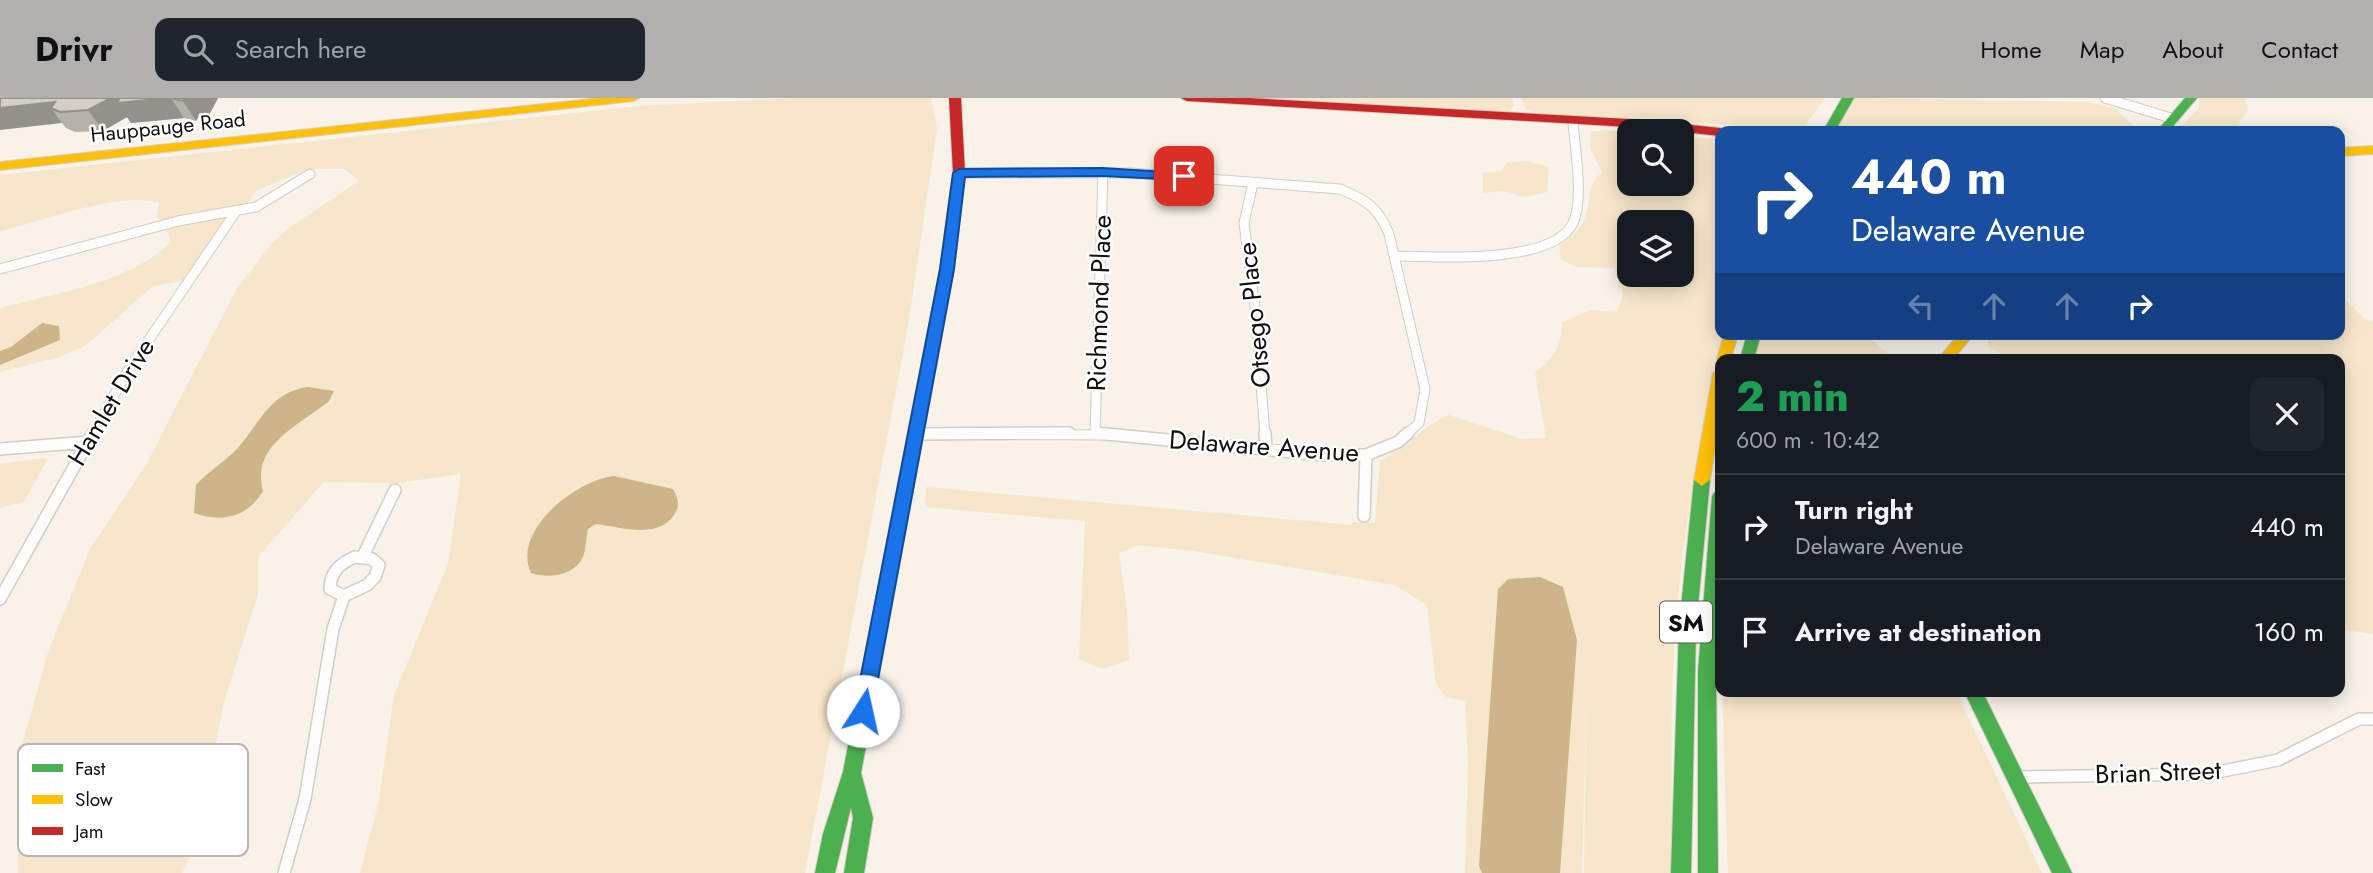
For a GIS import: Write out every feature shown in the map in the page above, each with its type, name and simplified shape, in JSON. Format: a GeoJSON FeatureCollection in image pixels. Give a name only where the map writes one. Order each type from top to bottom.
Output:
{"type":"FeatureCollection","features":[{"type":"Feature","properties":{"kind":"main road","name":"Hauppauge Road"},"geometry":{"type":"LineString","coordinates":[[0,166],[633,98]]}},
{"type":"Feature","properties":{"kind":"main road"},"geometry":{"type":"LineString","coordinates":[[825,873],[832,834],[852,772],[947,269],[959,173],[954,98]]}},
{"type":"Feature","properties":{"kind":"main road"},"geometry":{"type":"LineString","coordinates":[[1187,98],[1573,122],[1646,124],[1715,131]]}},
{"type":"Feature","properties":{"kind":"main road"},"geometry":{"type":"LineString","coordinates":[[1816,126],[1832,98]]}},
{"type":"Feature","properties":{"kind":"main road"},"geometry":{"type":"LineString","coordinates":[[1832,126],[1848,98]]}},
{"type":"Feature","properties":{"kind":"main road"},"geometry":{"type":"LineString","coordinates":[[2168,125],[2191,98]]}},
{"type":"Feature","properties":{"kind":"main road"},"geometry":{"type":"LineString","coordinates":[[2345,152],[2373,150]]}},
{"type":"Feature","properties":{"kind":"main road"},"geometry":{"type":"LineString","coordinates":[[1949,354],[1961,340]]}},
{"type":"Feature","properties":{"kind":"main road","name":"SM"},"geometry":{"type":"LineString","coordinates":[[1681,873],[1681,723],[1688,588],[1704,452],[1715,398]]}},
{"type":"Feature","properties":{"kind":"main road","name":"SM"},"geometry":{"type":"LineString","coordinates":[[1708,873],[1707,671],[1715,564]]}},
{"type":"Feature","properties":{"kind":"main road"},"geometry":{"type":"LineString","coordinates":[[1976,697],[2062,873]]}},
{"type":"Feature","properties":{"kind":"main road"},"geometry":{"type":"LineString","coordinates":[[852,772],[863,818],[854,873]]}},
{"type":"Feature","properties":{"kind":"street"},"geometry":{"type":"LineString","coordinates":[[2105,98],[2168,125]]}},
{"type":"Feature","properties":{"kind":"street"},"geometry":{"type":"LineString","coordinates":[[1395,256],[1512,254],[1552,244],[1573,225],[1576,201],[1573,122]]}},
{"type":"Feature","properties":{"kind":"street","name":"Delaware Avenue"},"geometry":{"type":"LineString","coordinates":[[915,434],[1095,433],[1324,455],[1366,455],[1398,443],[1419,423],[1424,388],[1395,256],[1381,212],[1364,198],[1340,189],[1102,172],[959,173]]}},
{"type":"Feature","properties":{"kind":"street","name":"Richmond Place"},"geometry":{"type":"LineString","coordinates":[[1095,433],[1102,172]]}},
{"type":"Feature","properties":{"kind":"street"},"geometry":{"type":"LineString","coordinates":[[0,269],[178,221],[234,213],[262,204],[310,174]]}},
{"type":"Feature","properties":{"kind":"street","name":"Otsego Place"},"geometry":{"type":"LineString","coordinates":[[1253,183],[1244,223],[1255,308],[1266,449]]}},
{"type":"Feature","properties":{"kind":"street","name":"Hamlet Drive"},"geometry":{"type":"LineString","coordinates":[[0,599],[160,320],[234,213]]}},
{"type":"Feature","properties":{"kind":"street"},"geometry":{"type":"LineString","coordinates":[[0,449],[89,442]]}},
{"type":"Feature","properties":{"kind":"street"},"geometry":{"type":"LineString","coordinates":[[1364,516],[1366,455]]}},
{"type":"Feature","properties":{"kind":"street"},"geometry":{"type":"LineString","coordinates":[[363,556],[395,490]]}},
{"type":"Feature","properties":{"kind":"street"},"geometry":{"type":"LineString","coordinates":[[284,873],[305,799],[332,629],[344,596],[371,583],[377,575],[379,565],[375,560],[363,556],[342,563],[331,576],[330,589],[344,596]]}},
{"type":"Feature","properties":{"kind":"street","name":"Brian Street"},"geometry":{"type":"LineString","coordinates":[[2016,777],[2208,774],[2278,760],[2359,719],[2373,719]]}},
{"type":"Feature","properties":{"kind":"shaded area"},"geometry":{"type":"Polygon","coordinates":[[[795,98],[931,98],[937,129],[908,326],[805,873],[360,873],[379,801],[394,695],[448,564],[461,474],[396,483],[324,482],[258,557],[258,594],[223,705],[216,744],[22,744],[49,649],[90,549],[147,463],[236,290],[272,243],[292,226],[359,181],[344,169],[307,169],[256,191],[194,279],[153,286],[85,346],[60,357],[0,372],[0,308],[67,292],[114,277],[155,256],[171,242],[163,221],[156,217],[159,203],[143,200],[103,204],[0,231],[0,175],[640,106],[795,98]]]}},
{"type":"Feature","properties":{"kind":"shaded area"},"geometry":{"type":"Polygon","coordinates":[[[1256,98],[1512,98],[1514,105],[1510,112],[1497,114],[1256,98]]]}},
{"type":"Feature","properties":{"kind":"shaded area"},"geometry":{"type":"Polygon","coordinates":[[[1521,98],[1824,98],[1806,126],[1742,126],[1694,122],[1694,119],[1539,116],[1526,109],[1521,98]]]}},
{"type":"Feature","properties":{"kind":"shaded area"},"geometry":{"type":"Polygon","coordinates":[[[1855,98],[2086,102],[2116,109],[2134,126],[1837,126],[1855,98]]]}},
{"type":"Feature","properties":{"kind":"shaded area"},"geometry":{"type":"Polygon","coordinates":[[[2199,98],[2245,98],[2248,110],[2239,122],[2239,126],[2181,126],[2199,108],[2199,98]]]}},
{"type":"Feature","properties":{"kind":"shaded area"},"geometry":{"type":"Polygon","coordinates":[[[1617,131],[1617,196],[1694,196],[1694,138],[1715,139],[1715,340],[1724,340],[1720,354],[1715,354],[1715,378],[1698,459],[1679,586],[1672,696],[1672,873],[1584,873],[1587,673],[1582,873],[1465,873],[1468,762],[1465,701],[1446,697],[1436,684],[1427,605],[1395,585],[1194,551],[1138,545],[1119,553],[1127,611],[1129,660],[1103,669],[1079,659],[1085,521],[925,507],[926,487],[1352,525],[1353,522],[1375,523],[1380,461],[1449,415],[1522,439],[1546,438],[1535,372],[1555,351],[1562,323],[1589,310],[1617,312],[1623,295],[1620,287],[1694,287],[1694,210],[1617,210],[1617,277],[1614,268],[1577,267],[1561,260],[1559,246],[1583,223],[1591,188],[1602,172],[1590,148],[1591,132],[1617,131]]]}},
{"type":"Feature","properties":{"kind":"shaded area"},"geometry":{"type":"Polygon","coordinates":[[[1525,161],[1549,167],[1547,192],[1524,197],[1504,191],[1483,193],[1483,173],[1501,171],[1507,163],[1525,161]]]}},
{"type":"Feature","properties":{"kind":"shaded area"},"geometry":{"type":"Polygon","coordinates":[[[2345,300],[2365,319],[2373,322],[2373,634],[2345,630],[2345,354],[2001,354],[1989,347],[1987,340],[2345,340],[2345,300]]]}},
{"type":"Feature","properties":{"kind":"shaded area"},"geometry":{"type":"Polygon","coordinates":[[[42,323],[59,326],[60,340],[0,365],[0,351],[11,347],[42,323]]]}},
{"type":"Feature","properties":{"kind":"shaded area"},"geometry":{"type":"Polygon","coordinates":[[[1760,340],[1872,340],[1888,354],[1756,354],[1760,340]]]}},
{"type":"Feature","properties":{"kind":"shaded area"},"geometry":{"type":"Polygon","coordinates":[[[308,387],[334,391],[329,401],[292,428],[271,449],[264,461],[261,475],[263,491],[257,500],[233,516],[214,517],[194,513],[196,485],[237,449],[275,402],[295,390],[308,387]]]}},
{"type":"Feature","properties":{"kind":"shaded area"},"geometry":{"type":"Polygon","coordinates":[[[44,458],[47,460],[24,502],[0,508],[0,464],[44,458]]]}},
{"type":"Feature","properties":{"kind":"shaded area"},"geometry":{"type":"Polygon","coordinates":[[[614,476],[673,489],[678,504],[674,515],[664,525],[646,530],[596,524],[588,529],[583,557],[573,568],[553,576],[531,573],[527,557],[530,540],[539,524],[566,497],[599,480],[614,476]]]}},
{"type":"Feature","properties":{"kind":"shaded area"},"geometry":{"type":"Polygon","coordinates":[[[1540,577],[1563,587],[1577,640],[1560,873],[1482,873],[1479,866],[1498,589],[1508,579],[1540,577]]]}},
{"type":"Feature","properties":{"kind":"shaded area"},"geometry":{"type":"Polygon","coordinates":[[[1722,697],[1959,697],[2042,873],[1728,873],[1722,697]]]}},
{"type":"Feature","properties":{"kind":"shaded area"},"geometry":{"type":"Polygon","coordinates":[[[18,856],[190,856],[182,873],[18,873],[18,856]]]}},
{"type":"Feature","properties":{"kind":"building"},"geometry":{"type":"Polygon","coordinates":[[[0,98],[111,98],[88,110],[60,112],[51,108],[55,102],[0,108],[0,98]]]}},
{"type":"Feature","properties":{"kind":"building"},"geometry":{"type":"Polygon","coordinates":[[[120,98],[167,98],[117,103],[120,98]]]}},
{"type":"Feature","properties":{"kind":"traffic: fast"},"geometry":{"type":"LineString","coordinates":[[1832,126],[1848,98]]}},
{"type":"Feature","properties":{"kind":"traffic: fast"},"geometry":{"type":"LineString","coordinates":[[2167,126],[2191,98]]}},
{"type":"Feature","properties":{"kind":"traffic: fast"},"geometry":{"type":"LineString","coordinates":[[1748,354],[1752,340]]}},
{"type":"Feature","properties":{"kind":"traffic: fast"},"geometry":{"type":"LineString","coordinates":[[825,873],[833,834],[852,772],[917,426]]}},
{"type":"Feature","properties":{"kind":"traffic: fast"},"geometry":{"type":"LineString","coordinates":[[1681,873],[1687,627],[1702,480]]}},
{"type":"Feature","properties":{"kind":"traffic: fast"},"geometry":{"type":"LineString","coordinates":[[1708,873],[1707,671],[1715,564]]}},
{"type":"Feature","properties":{"kind":"traffic: fast"},"geometry":{"type":"LineString","coordinates":[[1976,697],[2062,873]]}},
{"type":"Feature","properties":{"kind":"traffic: fast"},"geometry":{"type":"LineString","coordinates":[[852,773],[863,818],[854,873]]}},
{"type":"Feature","properties":{"kind":"traffic: slow"},"geometry":{"type":"LineString","coordinates":[[0,166],[633,98]]}},
{"type":"Feature","properties":{"kind":"traffic: slow"},"geometry":{"type":"LineString","coordinates":[[2345,152],[2373,150]]}},
{"type":"Feature","properties":{"kind":"traffic: slow"},"geometry":{"type":"LineString","coordinates":[[1725,354],[1729,340]]}},
{"type":"Feature","properties":{"kind":"traffic: slow"},"geometry":{"type":"LineString","coordinates":[[1949,354],[1962,340]]}},
{"type":"Feature","properties":{"kind":"traffic: slow"},"geometry":{"type":"LineString","coordinates":[[1702,480],[1715,403]]}},
{"type":"Feature","properties":{"kind":"traffic: jam"},"geometry":{"type":"LineString","coordinates":[[917,426],[947,269],[959,173],[955,98]]}},
{"type":"Feature","properties":{"kind":"traffic: jam"},"geometry":{"type":"LineString","coordinates":[[1187,98],[1646,124],[1715,131]]}},
{"type":"Feature","properties":{"kind":"route"},"geometry":{"type":"LineString","coordinates":[[863,711],[947,269],[959,173],[1102,172],[1184,176]]}}]}
